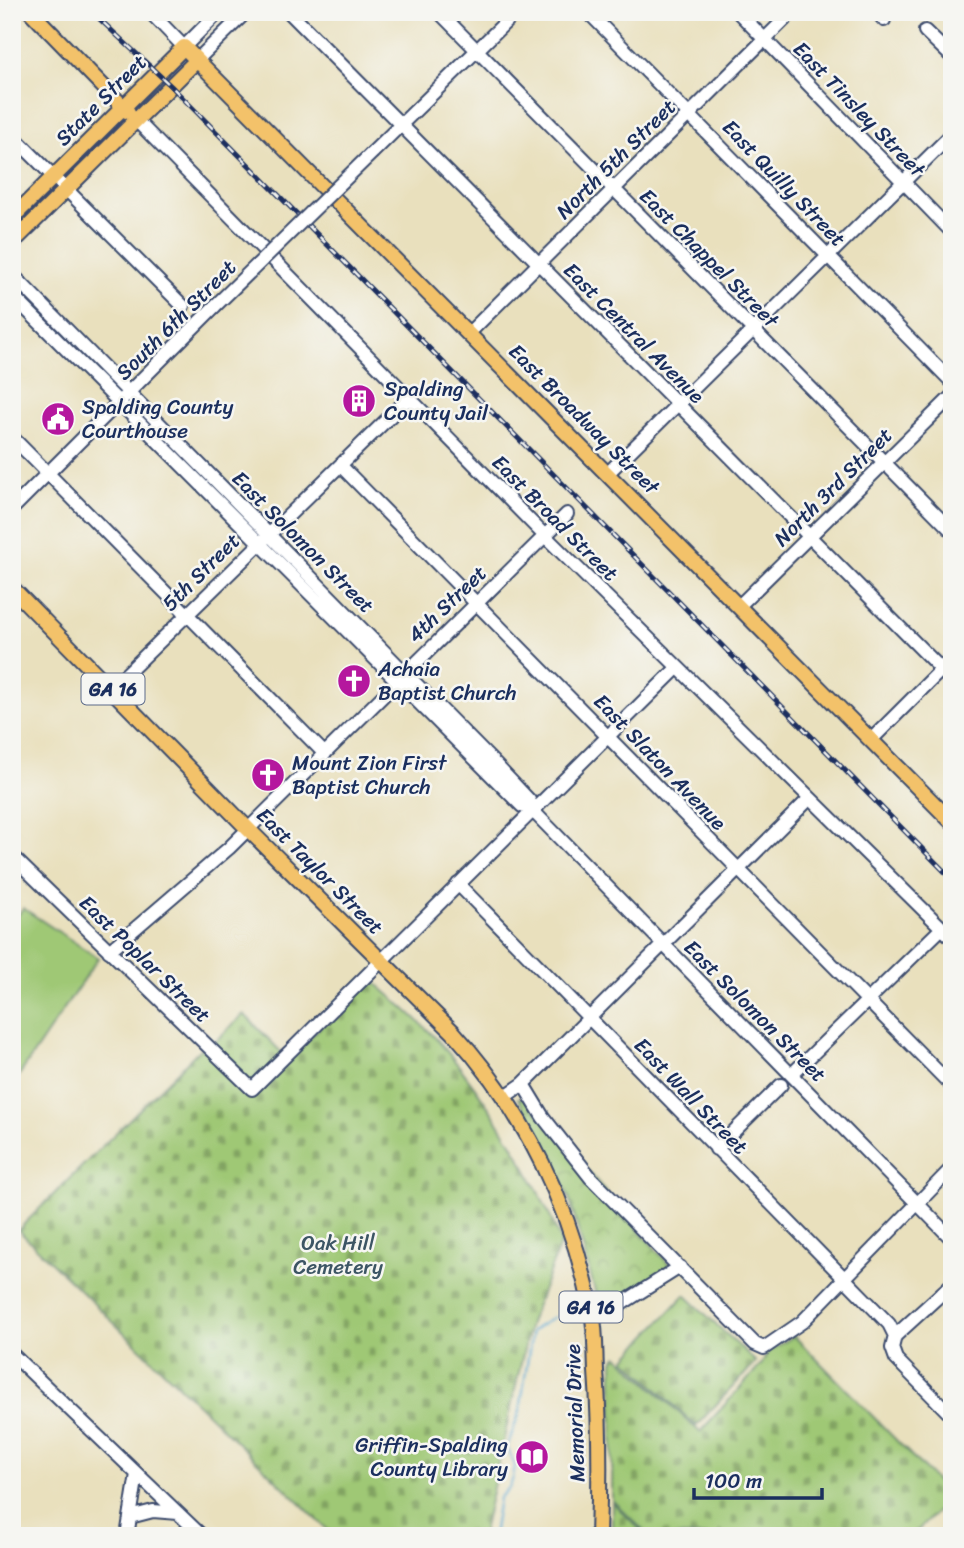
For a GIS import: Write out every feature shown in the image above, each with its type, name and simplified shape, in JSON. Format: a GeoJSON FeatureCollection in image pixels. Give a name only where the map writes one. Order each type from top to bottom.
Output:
{"type":"FeatureCollection","features":[{"type":"Feature","properties":{"kind":"main road"},"geometry":{"type":"LineString","coordinates":[[31,12],[136,120]]}},
{"type":"Feature","properties":{"kind":"main road","name":"State Street"},"geometry":{"type":"LineString","coordinates":[[12,218],[184,47]]}},
{"type":"Feature","properties":{"kind":"main road","name":"East Broadway Street"},"geometry":{"type":"LineString","coordinates":[[184,47],[952,822]]}},
{"type":"Feature","properties":{"kind":"main road"},"geometry":{"type":"LineString","coordinates":[[12,243],[198,60]]}},
{"type":"Feature","properties":{"kind":"main road","name":"East Taylor Street"},"geometry":{"type":"LineString","coordinates":[[12,588],[248,829],[453,1032],[504,1097]]}},
{"type":"Feature","properties":{"kind":"main road","name":"Memorial Drive"},"geometry":{"type":"LineString","coordinates":[[504,1097],[538,1155],[561,1202],[593,1316],[598,1407],[598,1536]]}},
{"type":"Feature","properties":{"kind":"street"},"geometry":{"type":"LineString","coordinates":[[150,12],[184,47]]}},
{"type":"Feature","properties":{"kind":"street","name":"State Street"},"geometry":{"type":"LineString","coordinates":[[184,47],[219,12]]}},
{"type":"Feature","properties":{"kind":"street"},"geometry":{"type":"LineString","coordinates":[[198,60],[246,12]]}},
{"type":"Feature","properties":{"kind":"street","name":"East Central Avenue"},"geometry":{"type":"LineString","coordinates":[[289,12],[952,680]]}},
{"type":"Feature","properties":{"kind":"street","name":"East Chappel Street"},"geometry":{"type":"LineString","coordinates":[[439,12],[952,531]]}},
{"type":"Feature","properties":{"kind":"street","name":"South 6th Street"},"geometry":{"type":"LineString","coordinates":[[12,509],[516,12]]}},
{"type":"Feature","properties":{"kind":"street","name":"East Quilly Street"},"geometry":{"type":"LineString","coordinates":[[588,12],[952,382]]}},
{"type":"Feature","properties":{"kind":"street","name":"East Tinsley Street"},"geometry":{"type":"LineString","coordinates":[[738,12],[952,232]]}},
{"type":"Feature","properties":{"kind":"street","name":"North 5th Street"},"geometry":{"type":"LineString","coordinates":[[468,333],[792,12]]}},
{"type":"Feature","properties":{"kind":"street"},"geometry":{"type":"LineString","coordinates":[[925,31],[952,57]]}},
{"type":"Feature","properties":{"kind":"street","name":"East Broad Street"},"geometry":{"type":"LineString","coordinates":[[136,120],[545,536],[952,938]]}},
{"type":"Feature","properties":{"kind":"street"},"geometry":{"type":"LineString","coordinates":[[608,473],[952,134]]}},
{"type":"Feature","properties":{"kind":"street"},"geometry":{"type":"LineString","coordinates":[[12,135],[183,306]]}},
{"type":"Feature","properties":{"kind":"street","name":"East Solomon Street"},"geometry":{"type":"LineString","coordinates":[[12,274],[267,534],[522,806],[532,810],[952,1239]]}},
{"type":"Feature","properties":{"kind":"street","name":"East Solomon Street"},"geometry":{"type":"LineString","coordinates":[[12,295],[257,544],[400,677]]}},
{"type":"Feature","properties":{"kind":"street","name":"North 3rd Street"},"geometry":{"type":"LineString","coordinates":[[740,606],[952,396]]}},
{"type":"Feature","properties":{"kind":"street","name":"5th Street"},"geometry":{"type":"LineString","coordinates":[[112,688],[267,534],[410,398]]}},
{"type":"Feature","properties":{"kind":"street"},"geometry":{"type":"LineString","coordinates":[[12,437],[325,754]]}},
{"type":"Feature","properties":{"kind":"street","name":"East Slaton Avenue"},"geometry":{"type":"LineString","coordinates":[[341,466],[952,1086]]}},
{"type":"Feature","properties":{"kind":"street","name":"4th Street"},"geometry":{"type":"LineString","coordinates":[[109,951],[248,829],[567,514]]}},
{"type":"Feature","properties":{"kind":"street"},"geometry":{"type":"LineString","coordinates":[[872,739],[952,659]]}},
{"type":"Feature","properties":{"kind":"street"},"geometry":{"type":"LineString","coordinates":[[380,961],[677,668]]}},
{"type":"Feature","properties":{"kind":"street"},"geometry":{"type":"LineString","coordinates":[[504,1097],[523,1084],[810,798]]}},
{"type":"Feature","properties":{"kind":"street","name":"East Poplar Street"},"geometry":{"type":"LineString","coordinates":[[12,856],[252,1089],[380,961]]}},
{"type":"Feature","properties":{"kind":"street","name":"East Wall Street"},"geometry":{"type":"LineString","coordinates":[[458,884],[889,1324],[895,1336]]}},
{"type":"Feature","properties":{"kind":"street"},"geometry":{"type":"LineString","coordinates":[[792,1074],[942,928]]}},
{"type":"Feature","properties":{"kind":"street"},"geometry":{"type":"LineString","coordinates":[[523,1084],[543,1117],[591,1178],[755,1344],[764,1349],[787,1335],[952,1168]]}},
{"type":"Feature","properties":{"kind":"street"},"geometry":{"type":"LineString","coordinates":[[716,1149],[781,1085]]}},
{"type":"Feature","properties":{"kind":"street"},"geometry":{"type":"LineString","coordinates":[[906,1213],[931,1218]]}},
{"type":"Feature","properties":{"kind":"street"},"geometry":{"type":"LineString","coordinates":[[593,1316],[607,1313],[680,1267]]}},
{"type":"Feature","properties":{"kind":"street"},"geometry":{"type":"LineString","coordinates":[[952,1284],[895,1336],[892,1348],[896,1359],[952,1416]]}},
{"type":"Feature","properties":{"kind":"street"},"geometry":{"type":"LineString","coordinates":[[12,1354],[202,1536]]}},
{"type":"Feature","properties":{"kind":"street"},"geometry":{"type":"LineString","coordinates":[[127,1536],[137,1475]]}},
{"type":"Feature","properties":{"kind":"street"},"geometry":{"type":"LineString","coordinates":[[130,1517],[153,1511],[178,1513]]}},
{"type":"Feature","properties":{"kind":"green space"},"geometry":{"type":"Polygon","coordinates":[[[23,908],[98,958],[12,1086],[12,923],[23,908]]]}},
{"type":"Feature","properties":{"kind":"green space","name":"Oak Hill Cemetery"},"geometry":{"type":"Polygon","coordinates":[[[370,978],[433,1035],[476,1088],[524,1165],[561,1242],[530,1323],[482,1536],[334,1536],[18,1230],[201,1048],[205,1051],[244,1014],[288,1059],[370,978]]]}},
{"type":"Feature","properties":{"kind":"green space"},"geometry":{"type":"Polygon","coordinates":[[[518,1098],[525,1098],[671,1267],[600,1309],[569,1197],[552,1158],[518,1098]]]}},
{"type":"Feature","properties":{"kind":"green space"},"geometry":{"type":"Polygon","coordinates":[[[685,1295],[756,1362],[696,1426],[625,1359],[685,1295]]]}},
{"type":"Feature","properties":{"kind":"green space"},"geometry":{"type":"Polygon","coordinates":[[[794,1336],[952,1497],[912,1536],[649,1536],[612,1500],[613,1361],[618,1356],[700,1432],[762,1364],[767,1353],[794,1336]]]}},
{"type":"Feature","properties":{"kind":"green space"},"geometry":{"type":"Polygon","coordinates":[[[612,1502],[647,1536],[612,1536],[612,1502]]]}},
{"type":"Feature","properties":{"kind":"waterway"},"geometry":{"type":"LineString","coordinates":[[493,1536],[499,1498],[509,1488],[513,1478],[515,1466],[507,1447],[520,1411],[532,1331],[554,1317]]}},
{"type":"Feature","properties":{"kind":"railway"},"geometry":{"type":"LineString","coordinates":[[92,12],[171,86],[952,879]]}},
{"type":"Feature","properties":{"kind":"place","name":"Spalding County Jail"},"geometry":{"type":"Point","coordinates":[359,401]}},
{"type":"Feature","properties":{"kind":"place","name":"Spalding County Courthouse"},"geometry":{"type":"Point","coordinates":[58,419]}},
{"type":"Feature","properties":{"kind":"place","name":"Achaia Baptist Church"},"geometry":{"type":"Point","coordinates":[354,681]}},
{"type":"Feature","properties":{"kind":"place","name":"Mount Zion First Baptist Church"},"geometry":{"type":"Point","coordinates":[268,775]}},
{"type":"Feature","properties":{"kind":"place","name":"Griffin-Spalding County Library"},"geometry":{"type":"Point","coordinates":[532,1457]}}]}
